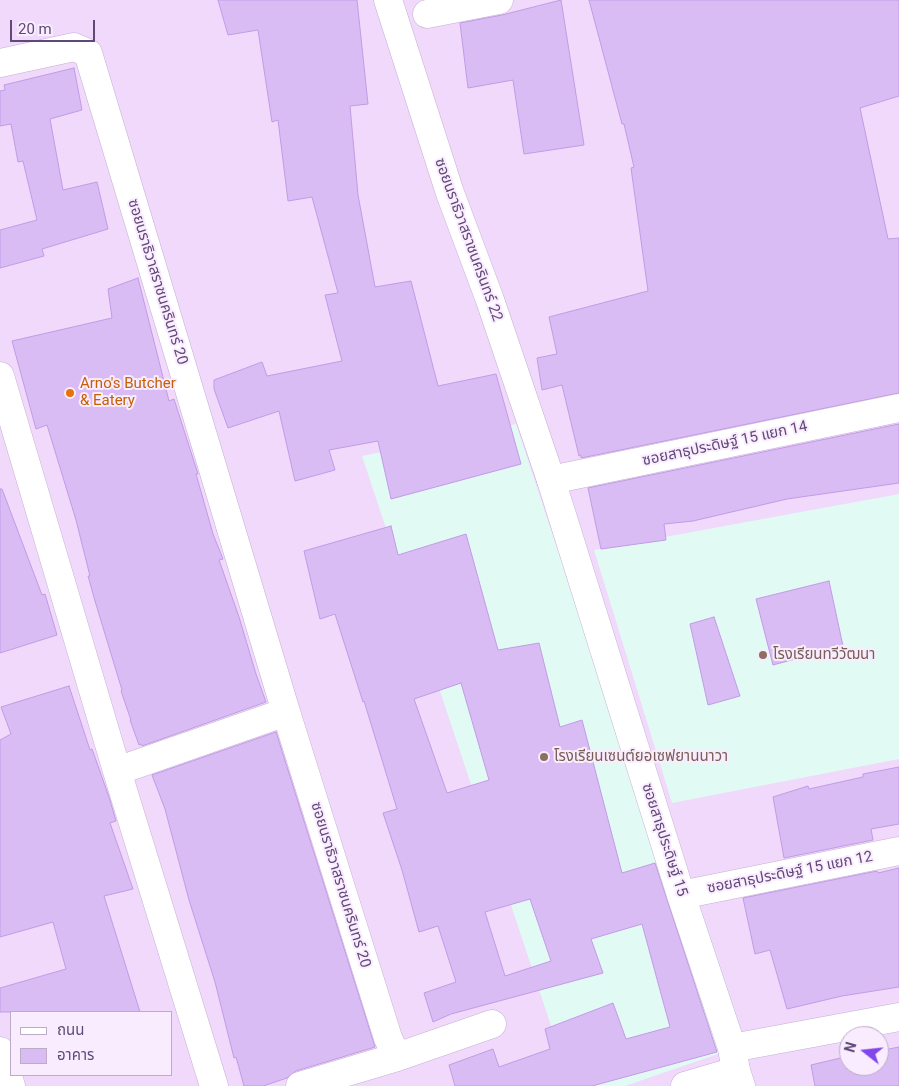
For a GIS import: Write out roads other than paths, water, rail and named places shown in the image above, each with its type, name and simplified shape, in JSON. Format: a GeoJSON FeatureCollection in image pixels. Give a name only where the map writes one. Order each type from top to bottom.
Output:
{"type":"FeatureCollection","features":[{"type":"Feature","properties":{"kind":"street","name":"ซอยนราธิวาสราชนครินทร์ 22"},"geometry":{"type":"LineString","coordinates":[[388,0],[450,193],[490,300],[551,480]]}},
{"type":"Feature","properties":{"kind":"street"},"geometry":{"type":"LineString","coordinates":[[427,14],[499,0]]}},
{"type":"Feature","properties":{"kind":"street","name":"ซอยนราธิวาสราชนครินทร์ 20"},"geometry":{"type":"LineString","coordinates":[[0,63],[74,48],[88,53],[286,712],[388,1038],[397,1057]]}},
{"type":"Feature","properties":{"kind":"street"},"geometry":{"type":"LineString","coordinates":[[0,376],[117,771],[214,1086]]}},
{"type":"Feature","properties":{"kind":"street","name":"ซอยสาธุประดิษฐ์ 15 แยก 14"},"geometry":{"type":"LineString","coordinates":[[551,480],[899,408]]}},
{"type":"Feature","properties":{"kind":"street","name":"ซอยสาธุประดิษฐ์ 15"},"geometry":{"type":"LineString","coordinates":[[551,480],[736,1068]]}},
{"type":"Feature","properties":{"kind":"street"},"geometry":{"type":"LineString","coordinates":[[117,771],[286,712]]}},
{"type":"Feature","properties":{"kind":"street","name":"ซอยสาธุประดิษฐ์ 15 แยก 12"},"geometry":{"type":"LineString","coordinates":[[681,895],[899,851]]}},
{"type":"Feature","properties":{"kind":"street"},"geometry":{"type":"LineString","coordinates":[[685,1086],[899,1017]]}},
{"type":"Feature","properties":{"kind":"street"},"geometry":{"type":"LineString","coordinates":[[300,1086],[397,1057],[492,1024]]}},
{"type":"Feature","properties":{"kind":"street"},"geometry":{"type":"LineString","coordinates":[[0,1051],[11,1086]]}},
{"type":"Feature","properties":{"kind":"place","name":"Arno's Butcher & Eatery"},"geometry":{"type":"Point","coordinates":[70,393]}},
{"type":"Feature","properties":{"kind":"place","name":"โรงเรียนทวีวัฒนา"},"geometry":{"type":"Point","coordinates":[763,655]}},
{"type":"Feature","properties":{"kind":"place","name":"โรงเรียนเซนต์ยอเซฟยานนาวา"},"geometry":{"type":"Point","coordinates":[544,757]}}]}
